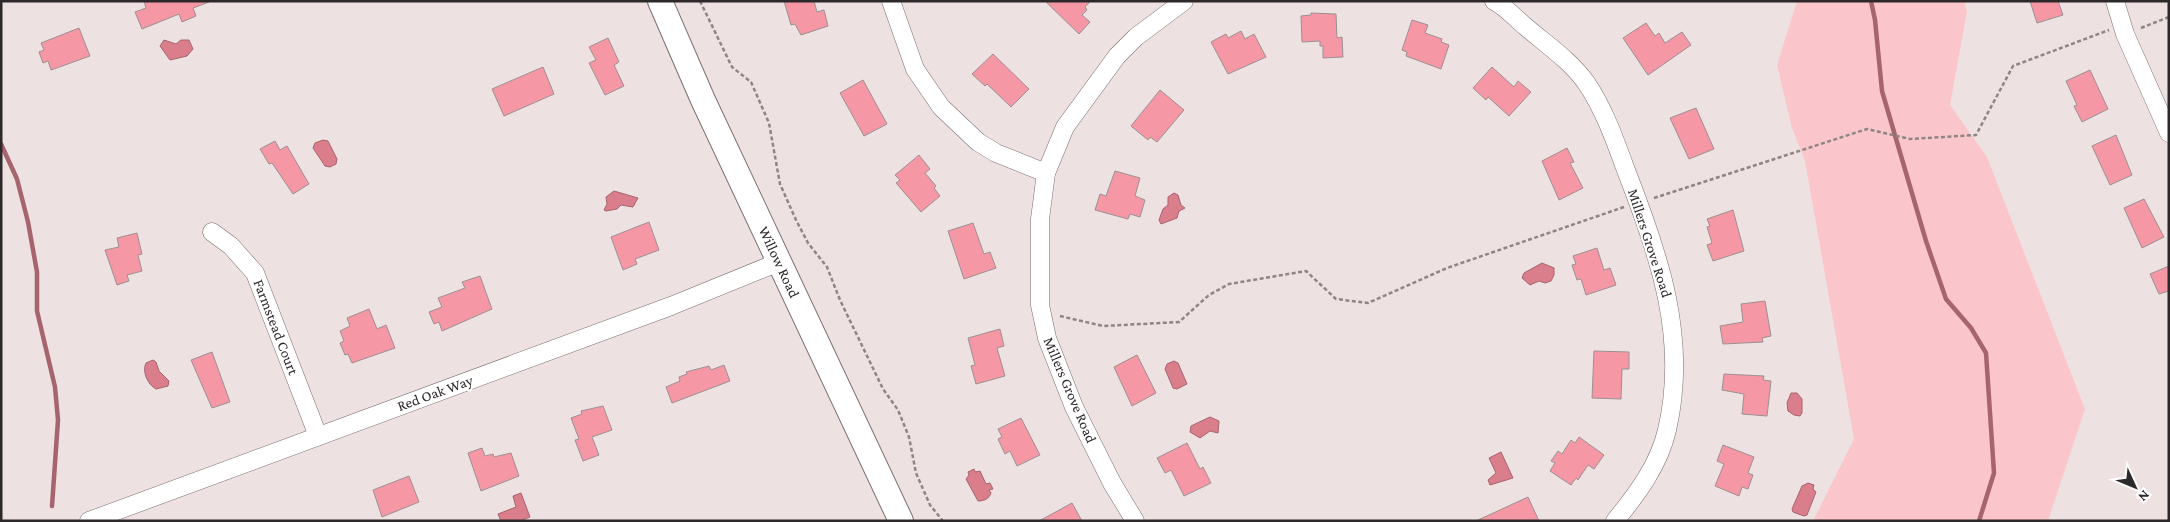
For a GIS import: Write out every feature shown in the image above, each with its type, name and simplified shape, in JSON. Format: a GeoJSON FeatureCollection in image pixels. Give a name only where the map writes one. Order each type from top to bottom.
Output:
{"type":"FeatureCollection","features":[{"type":"Feature","properties":{"kind":"street","name":"Willow Road"},"geometry":{"type":"LineString","coordinates":[[660,1],[779,262],[901,521]]}},
{"type":"Feature","properties":{"kind":"street"},"geometry":{"type":"LineString","coordinates":[[891,1],[915,69],[941,107],[978,142],[996,152],[1046,173]]}},
{"type":"Feature","properties":{"kind":"street","name":"Millers Grove Road"},"geometry":{"type":"LineString","coordinates":[[1135,521],[1112,483],[1074,407],[1047,338],[1040,305],[1040,219],[1046,173],[1065,127],[1117,56],[1136,37],[1184,1]]}},
{"type":"Feature","properties":{"kind":"street"},"geometry":{"type":"LineString","coordinates":[[2115,1],[2123,29],[2169,133]]}},
{"type":"Feature","properties":{"kind":"street","name":"Millers Grove Road"},"geometry":{"type":"LineString","coordinates":[[1496,2],[1566,60],[1587,84],[1610,126],[1639,202],[1666,286],[1672,321],[1674,386],[1667,431],[1656,460],[1638,493],[1615,521]]}},
{"type":"Feature","properties":{"kind":"street","name":"Farmstead Court"},"geometry":{"type":"LineString","coordinates":[[212,232],[231,246],[255,273],[318,436]]}},
{"type":"Feature","properties":{"kind":"street","name":"Red Oak Way"},"geometry":{"type":"LineString","coordinates":[[89,521],[671,306],[779,262]]}},
{"type":"Feature","properties":{"kind":"path"},"geometry":{"type":"LineString","coordinates":[[700,1],[732,67],[751,82],[770,123],[780,184],[808,243],[827,267],[840,300],[879,382],[898,410],[909,437],[916,473],[930,504],[943,521]]}},
{"type":"Feature","properties":{"kind":"path"},"geometry":{"type":"LineString","coordinates":[[1651,199],[1867,129],[1879,130],[1910,139],[1976,135],[2013,66],[2123,29],[2169,16]]}},
{"type":"Feature","properties":{"kind":"path"},"geometry":{"type":"LineString","coordinates":[[1060,316],[1103,326],[1179,322],[1209,295],[1229,284],[1306,271],[1336,298],[1368,303],[1474,258],[1629,205]]}},
{"type":"Feature","properties":{"kind":"shaded area"},"geometry":{"type":"Polygon","coordinates":[[[1797,1],[1964,1],[1967,11],[1950,105],[1987,157],[2085,409],[2048,521],[1813,521],[1854,439],[1805,161],[1792,128],[1777,65],[1797,1]]]}},
{"type":"Feature","properties":{"kind":"shaded area"},"geometry":{"type":"Polygon","coordinates":[[[164,40],[176,44],[181,40],[189,40],[193,49],[187,56],[170,60],[160,46],[164,40]]]}},
{"type":"Feature","properties":{"kind":"shaded area"},"geometry":{"type":"Polygon","coordinates":[[[323,140],[328,141],[337,159],[336,164],[330,167],[325,166],[313,148],[315,143],[323,140]]]}},
{"type":"Feature","properties":{"kind":"shaded area"},"geometry":{"type":"Polygon","coordinates":[[[614,191],[638,198],[633,207],[621,205],[617,209],[606,211],[604,210],[607,204],[606,197],[614,191]]]}},
{"type":"Feature","properties":{"kind":"shaded area"},"geometry":{"type":"Polygon","coordinates":[[[1174,193],[1178,195],[1181,205],[1185,208],[1179,211],[1177,218],[1161,224],[1159,220],[1163,209],[1168,205],[1168,197],[1174,193]]]}},
{"type":"Feature","properties":{"kind":"shaded area"},"geometry":{"type":"Polygon","coordinates":[[[1542,263],[1554,268],[1554,275],[1551,281],[1545,283],[1539,281],[1530,285],[1522,278],[1524,273],[1542,263]]]}},
{"type":"Feature","properties":{"kind":"shaded area"},"geometry":{"type":"Polygon","coordinates":[[[153,360],[156,362],[159,371],[169,381],[168,386],[156,389],[148,381],[145,366],[146,363],[153,360]]]}},
{"type":"Feature","properties":{"kind":"shaded area"},"geometry":{"type":"Polygon","coordinates":[[[1174,361],[1178,363],[1187,384],[1177,389],[1173,388],[1165,369],[1167,364],[1174,361]]]}},
{"type":"Feature","properties":{"kind":"shaded area"},"geometry":{"type":"Polygon","coordinates":[[[1791,393],[1797,393],[1802,399],[1802,413],[1800,416],[1788,411],[1787,403],[1791,393]]]}},
{"type":"Feature","properties":{"kind":"shaded area"},"geometry":{"type":"Polygon","coordinates":[[[1210,417],[1219,421],[1218,433],[1210,431],[1200,438],[1190,432],[1191,426],[1210,417]]]}},
{"type":"Feature","properties":{"kind":"shaded area"},"geometry":{"type":"Polygon","coordinates":[[[1501,452],[1513,478],[1490,485],[1488,480],[1496,473],[1489,458],[1501,452]]]}},
{"type":"Feature","properties":{"kind":"shaded area"},"geometry":{"type":"Polygon","coordinates":[[[974,469],[975,472],[980,471],[986,484],[990,483],[993,489],[989,490],[990,495],[984,500],[978,501],[966,479],[969,475],[968,472],[974,469]]]}},
{"type":"Feature","properties":{"kind":"shaded area"},"geometry":{"type":"Polygon","coordinates":[[[1808,483],[1814,485],[1813,489],[1816,492],[1807,515],[1804,516],[1793,512],[1792,509],[1802,486],[1808,483]]]}},
{"type":"Feature","properties":{"kind":"shaded area"},"geometry":{"type":"Polygon","coordinates":[[[521,493],[530,517],[520,521],[501,521],[498,514],[516,507],[513,496],[521,493]]]}},
{"type":"Feature","properties":{"kind":"building"},"geometry":{"type":"Polygon","coordinates":[[[144,1],[209,2],[193,8],[196,16],[182,22],[179,14],[142,29],[135,12],[146,8],[144,1]]]}},
{"type":"Feature","properties":{"kind":"building"},"geometry":{"type":"Polygon","coordinates":[[[784,1],[814,1],[817,12],[824,10],[828,26],[801,35],[795,24],[791,25],[784,1]]]}},
{"type":"Feature","properties":{"kind":"building"},"geometry":{"type":"Polygon","coordinates":[[[1045,1],[1091,1],[1085,7],[1087,10],[1082,15],[1090,22],[1079,34],[1045,1]]]}},
{"type":"Feature","properties":{"kind":"building"},"geometry":{"type":"Polygon","coordinates":[[[2030,1],[2058,1],[2063,15],[2037,23],[2030,1]]]}},
{"type":"Feature","properties":{"kind":"building"},"geometry":{"type":"Polygon","coordinates":[[[1311,13],[1336,14],[1337,38],[1342,37],[1343,57],[1323,58],[1323,46],[1320,46],[1320,41],[1302,42],[1301,16],[1311,15],[1311,13]]]}},
{"type":"Feature","properties":{"kind":"building"},"geometry":{"type":"Polygon","coordinates":[[[1412,20],[1428,25],[1425,33],[1442,39],[1441,42],[1449,45],[1441,69],[1406,56],[1407,52],[1402,50],[1412,20]]]}},
{"type":"Feature","properties":{"kind":"building"},"geometry":{"type":"Polygon","coordinates":[[[1646,23],[1655,36],[1659,33],[1665,43],[1682,32],[1691,45],[1648,75],[1623,38],[1646,23]]]}},
{"type":"Feature","properties":{"kind":"building"},"geometry":{"type":"Polygon","coordinates":[[[79,28],[90,56],[51,70],[48,61],[43,63],[39,52],[44,50],[41,43],[79,28]]]}},
{"type":"Feature","properties":{"kind":"building"},"geometry":{"type":"Polygon","coordinates":[[[1241,31],[1245,39],[1254,34],[1266,57],[1228,74],[1211,42],[1226,34],[1228,38],[1241,31]]]}},
{"type":"Feature","properties":{"kind":"building"},"geometry":{"type":"Polygon","coordinates":[[[608,38],[619,62],[614,65],[624,86],[605,95],[589,63],[596,60],[589,47],[608,38]]]}},
{"type":"Feature","properties":{"kind":"building"},"geometry":{"type":"Polygon","coordinates":[[[993,54],[1029,89],[1011,107],[987,84],[985,86],[972,74],[993,54]]]}},
{"type":"Feature","properties":{"kind":"building"},"geometry":{"type":"Polygon","coordinates":[[[543,67],[554,94],[504,116],[492,89],[543,67]]]}},
{"type":"Feature","properties":{"kind":"building"},"geometry":{"type":"Polygon","coordinates":[[[1492,67],[1514,87],[1518,81],[1531,92],[1509,116],[1488,97],[1486,100],[1473,88],[1492,67]]]}},
{"type":"Feature","properties":{"kind":"building"},"geometry":{"type":"Polygon","coordinates":[[[2090,70],[2108,109],[2082,122],[2074,106],[2077,105],[2066,81],[2090,70]]]}},
{"type":"Feature","properties":{"kind":"building"},"geometry":{"type":"Polygon","coordinates":[[[863,80],[887,124],[864,136],[840,93],[863,80]]]}},
{"type":"Feature","properties":{"kind":"building"},"geometry":{"type":"Polygon","coordinates":[[[1160,90],[1184,110],[1157,142],[1150,137],[1148,140],[1131,126],[1160,90]]]}},
{"type":"Feature","properties":{"kind":"building"},"geometry":{"type":"Polygon","coordinates":[[[1696,108],[1714,149],[1689,159],[1670,118],[1696,108]]]}},
{"type":"Feature","properties":{"kind":"building"},"geometry":{"type":"Polygon","coordinates":[[[2116,135],[2132,175],[2110,185],[2092,146],[2116,135]]]}},
{"type":"Feature","properties":{"kind":"building"},"geometry":{"type":"Polygon","coordinates":[[[275,141],[280,150],[287,146],[309,184],[293,194],[272,163],[269,164],[260,149],[275,141]]]}},
{"type":"Feature","properties":{"kind":"building"},"geometry":{"type":"Polygon","coordinates":[[[1567,148],[1574,162],[1570,163],[1583,188],[1559,200],[1542,161],[1567,148]]]}},
{"type":"Feature","properties":{"kind":"building"},"geometry":{"type":"Polygon","coordinates":[[[919,155],[930,169],[925,173],[936,186],[934,188],[940,196],[921,212],[896,183],[900,180],[895,175],[919,155]]]}},
{"type":"Feature","properties":{"kind":"building"},"geometry":{"type":"Polygon","coordinates":[[[1115,171],[1140,178],[1135,196],[1145,200],[1140,217],[1130,214],[1128,219],[1095,210],[1100,194],[1106,196],[1115,171]]]}},
{"type":"Feature","properties":{"kind":"building"},"geometry":{"type":"Polygon","coordinates":[[[2144,199],[2164,237],[2142,248],[2124,208],[2144,199]]]}},
{"type":"Feature","properties":{"kind":"building"},"geometry":{"type":"Polygon","coordinates":[[[1733,210],[1744,251],[1713,261],[1707,245],[1712,243],[1707,227],[1710,226],[1707,219],[1733,210]]]}},
{"type":"Feature","properties":{"kind":"building"},"geometry":{"type":"Polygon","coordinates":[[[649,222],[659,250],[635,259],[637,264],[623,270],[611,237],[649,222]]]}},
{"type":"Feature","properties":{"kind":"building"},"geometry":{"type":"Polygon","coordinates":[[[973,223],[984,254],[990,252],[996,268],[964,279],[948,231],[973,223]]]}},
{"type":"Feature","properties":{"kind":"building"},"geometry":{"type":"Polygon","coordinates":[[[137,233],[142,254],[138,255],[142,271],[127,275],[129,281],[117,285],[105,250],[119,247],[117,238],[137,233]]]}},
{"type":"Feature","properties":{"kind":"building"},"geometry":{"type":"Polygon","coordinates":[[[1597,248],[1604,270],[1610,268],[1616,285],[1586,295],[1581,279],[1577,280],[1572,265],[1576,264],[1573,256],[1597,248]]]}},
{"type":"Feature","properties":{"kind":"building"},"geometry":{"type":"Polygon","coordinates":[[[2169,266],[2169,291],[2159,294],[2150,274],[2169,266]]]}},
{"type":"Feature","properties":{"kind":"building"},"geometry":{"type":"Polygon","coordinates":[[[480,276],[492,309],[442,331],[439,322],[434,324],[429,312],[442,307],[438,298],[465,288],[462,282],[480,276]]]}},
{"type":"Feature","properties":{"kind":"building"},"geometry":{"type":"Polygon","coordinates":[[[1765,301],[1771,336],[1762,338],[1763,342],[1723,344],[1720,326],[1743,322],[1741,304],[1765,301]]]}},
{"type":"Feature","properties":{"kind":"building"},"geometry":{"type":"Polygon","coordinates":[[[369,309],[377,329],[386,325],[395,348],[352,363],[348,354],[345,355],[340,343],[344,341],[340,331],[350,326],[347,318],[369,309]]]}},
{"type":"Feature","properties":{"kind":"building"},"geometry":{"type":"Polygon","coordinates":[[[1000,329],[1004,346],[997,348],[1005,376],[976,384],[971,366],[975,365],[968,338],[1000,329]]]}},
{"type":"Feature","properties":{"kind":"building"},"geometry":{"type":"Polygon","coordinates":[[[1594,351],[1629,352],[1629,369],[1622,369],[1621,399],[1592,398],[1594,351]]]}},
{"type":"Feature","properties":{"kind":"building"},"geometry":{"type":"Polygon","coordinates":[[[212,352],[230,402],[212,408],[191,360],[212,352]]]}},
{"type":"Feature","properties":{"kind":"building"},"geometry":{"type":"Polygon","coordinates":[[[1137,355],[1156,393],[1132,406],[1114,367],[1137,355]]]}},
{"type":"Feature","properties":{"kind":"building"},"geometry":{"type":"Polygon","coordinates":[[[724,365],[730,381],[672,403],[666,387],[680,381],[679,377],[687,374],[686,372],[709,366],[711,370],[724,365]]]}},
{"type":"Feature","properties":{"kind":"building"},"geometry":{"type":"Polygon","coordinates":[[[1724,374],[1764,376],[1763,380],[1771,381],[1767,416],[1742,414],[1744,394],[1722,390],[1724,374]]]}},
{"type":"Feature","properties":{"kind":"building"},"geometry":{"type":"Polygon","coordinates":[[[603,406],[612,430],[592,437],[599,455],[583,461],[575,440],[579,439],[571,418],[582,414],[581,411],[603,406]]]}},
{"type":"Feature","properties":{"kind":"building"},"geometry":{"type":"Polygon","coordinates":[[[1021,418],[1040,455],[1017,466],[1010,451],[1005,454],[998,439],[1002,437],[998,429],[1021,418]]]}},
{"type":"Feature","properties":{"kind":"building"},"geometry":{"type":"Polygon","coordinates":[[[1579,437],[1604,455],[1594,469],[1588,465],[1578,480],[1576,478],[1571,485],[1550,471],[1555,463],[1551,461],[1558,451],[1562,454],[1571,440],[1575,443],[1579,437]]]}},
{"type":"Feature","properties":{"kind":"building"},"geometry":{"type":"Polygon","coordinates":[[[1187,443],[1200,469],[1203,467],[1211,483],[1184,496],[1171,470],[1165,473],[1157,458],[1187,443]]]}},
{"type":"Feature","properties":{"kind":"building"},"geometry":{"type":"Polygon","coordinates":[[[1723,445],[1754,457],[1748,473],[1753,475],[1748,489],[1742,487],[1739,496],[1715,486],[1724,464],[1717,461],[1723,445]]]}},
{"type":"Feature","properties":{"kind":"building"},"geometry":{"type":"Polygon","coordinates":[[[482,448],[485,456],[493,454],[494,457],[511,453],[519,476],[481,491],[468,453],[482,448]]]}},
{"type":"Feature","properties":{"kind":"building"},"geometry":{"type":"Polygon","coordinates":[[[409,476],[419,502],[382,517],[373,490],[409,476]]]}},
{"type":"Feature","properties":{"kind":"building"},"geometry":{"type":"Polygon","coordinates":[[[1528,497],[1539,521],[1476,521],[1528,497]]]}},
{"type":"Feature","properties":{"kind":"building"},"geometry":{"type":"Polygon","coordinates":[[[1072,503],[1082,521],[1039,521],[1072,503]]]}},
{"type":"Feature","properties":{"kind":"waterway"},"geometry":{"type":"LineString","coordinates":[[1871,1],[1875,20],[1882,91],[1926,241],[1946,299],[1971,328],[1986,353],[1994,473],[1979,521]]}},
{"type":"Feature","properties":{"kind":"waterway"},"geometry":{"type":"LineString","coordinates":[[1,144],[17,179],[28,222],[37,272],[37,311],[55,387],[58,420],[52,506]]}}]}
